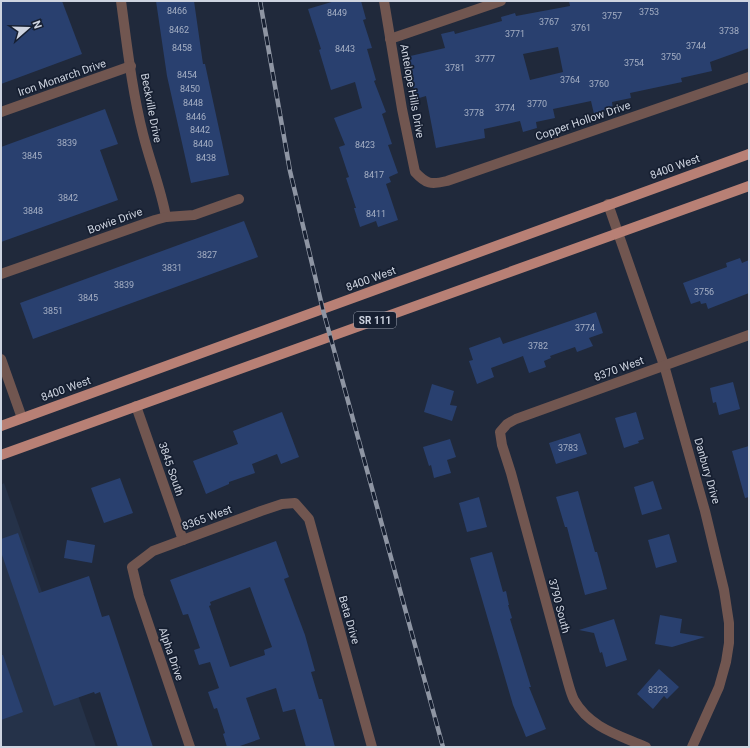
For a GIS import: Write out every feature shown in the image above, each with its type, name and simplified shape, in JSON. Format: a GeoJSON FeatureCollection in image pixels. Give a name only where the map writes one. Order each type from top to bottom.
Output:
{"type":"FeatureCollection","features":[{"type":"Feature","properties":{"kind":"main road","name":"8400 West"},"geometry":{"type":"LineString","coordinates":[[1,426],[749,154]]}},
{"type":"Feature","properties":{"kind":"main road","name":"SR 111"},"geometry":{"type":"LineString","coordinates":[[1,456],[618,232],[749,186]]}},
{"type":"Feature","properties":{"kind":"street","name":"Beckville Drive"},"geometry":{"type":"LineString","coordinates":[[121,1],[143,133],[162,197],[166,217]]}},
{"type":"Feature","properties":{"kind":"street","name":"Antelope Hills Drive"},"geometry":{"type":"LineString","coordinates":[[384,1],[402,108],[415,172],[424,180]]}},
{"type":"Feature","properties":{"kind":"street"},"geometry":{"type":"LineString","coordinates":[[390,39],[501,1]]}},
{"type":"Feature","properties":{"kind":"street","name":"Iron Monarch Drive"},"geometry":{"type":"LineString","coordinates":[[1,112],[131,66]]}},
{"type":"Feature","properties":{"kind":"street","name":"Copper Hollow Drive"},"geometry":{"type":"LineString","coordinates":[[424,180],[428,183],[437,184],[447,182],[749,77]]}},
{"type":"Feature","properties":{"kind":"street","name":"Bowie Drive"},"geometry":{"type":"LineString","coordinates":[[1,274],[140,225],[166,217],[194,215],[239,199]]}},
{"type":"Feature","properties":{"kind":"street","name":"Danbury Drive"},"geometry":{"type":"LineString","coordinates":[[608,204],[664,365],[706,511],[724,590],[729,623],[727,656],[719,687],[692,747]]}},
{"type":"Feature","properties":{"kind":"street","name":"8370 West"},"geometry":{"type":"LineString","coordinates":[[500,432],[507,424],[516,419],[749,334]]}},
{"type":"Feature","properties":{"kind":"street"},"geometry":{"type":"LineString","coordinates":[[1,359],[22,418]]}},
{"type":"Feature","properties":{"kind":"street","name":"3845 South"},"geometry":{"type":"LineString","coordinates":[[136,406],[183,540]]}},
{"type":"Feature","properties":{"kind":"street","name":"3790 South"},"geometry":{"type":"LineString","coordinates":[[500,432],[502,445],[573,698],[582,712],[593,723],[646,747]]}},
{"type":"Feature","properties":{"kind":"street","name":"8365 West"},"geometry":{"type":"LineString","coordinates":[[132,567],[153,551],[275,506],[296,503]]}},
{"type":"Feature","properties":{"kind":"street","name":"Beta Drive"},"geometry":{"type":"LineString","coordinates":[[296,503],[309,519],[372,747]]}},
{"type":"Feature","properties":{"kind":"street","name":"Alpha Drive"},"geometry":{"type":"LineString","coordinates":[[132,567],[139,596],[190,747]]}},
{"type":"Feature","properties":{"kind":"shaded area"},"geometry":{"type":"Polygon","coordinates":[[[4,483],[96,747],[1,747],[1,485],[4,483]]]}},
{"type":"Feature","properties":{"kind":"building"},"geometry":{"type":"Polygon","coordinates":[[[1,1],[62,1],[82,54],[1,84],[1,1]]]}},
{"type":"Feature","properties":{"kind":"building"},"geometry":{"type":"Polygon","coordinates":[[[156,1],[194,1],[203,64],[205,64],[229,175],[191,183],[167,76],[156,1]]]}},
{"type":"Feature","properties":{"kind":"building"},"geometry":{"type":"Polygon","coordinates":[[[335,1],[361,1],[366,19],[363,20],[372,48],[367,49],[376,80],[374,81],[386,112],[382,114],[392,144],[388,145],[398,173],[389,177],[391,182],[386,184],[398,220],[378,227],[376,221],[360,227],[354,208],[356,208],[346,178],[349,177],[339,147],[345,145],[334,118],[362,108],[355,82],[331,90],[319,50],[321,49],[308,9],[335,1]]]}},
{"type":"Feature","properties":{"kind":"building"},"geometry":{"type":"Polygon","coordinates":[[[569,1],[749,1],[749,48],[710,62],[712,71],[681,78],[682,82],[630,93],[631,98],[612,102],[613,110],[594,114],[591,101],[553,109],[555,118],[536,122],[537,128],[523,132],[520,121],[484,129],[485,138],[436,148],[426,96],[416,99],[406,57],[445,48],[441,34],[454,31],[455,34],[502,21],[501,17],[515,13],[516,16],[570,6],[569,1]],[[558,47],[523,54],[530,80],[563,72],[558,47]]]}},
{"type":"Feature","properties":{"kind":"building"},"geometry":{"type":"Polygon","coordinates":[[[105,109],[118,144],[100,150],[118,200],[1,242],[1,147],[105,109]]]}},
{"type":"Feature","properties":{"kind":"building"},"geometry":{"type":"Polygon","coordinates":[[[244,221],[258,257],[33,339],[20,303],[244,221]]]}},
{"type":"Feature","properties":{"kind":"building"},"geometry":{"type":"Polygon","coordinates":[[[740,258],[742,263],[749,260],[749,293],[708,309],[706,303],[701,304],[700,301],[691,304],[683,283],[727,267],[726,263],[740,258]]]}},
{"type":"Feature","properties":{"kind":"building"},"geometry":{"type":"Polygon","coordinates":[[[596,312],[603,333],[589,338],[593,346],[577,352],[575,347],[550,356],[551,358],[544,361],[546,367],[529,373],[523,356],[491,368],[494,377],[477,384],[469,361],[473,360],[469,348],[500,337],[503,344],[596,312]]]}},
{"type":"Feature","properties":{"kind":"building"},"geometry":{"type":"Polygon","coordinates":[[[733,382],[740,409],[719,415],[716,402],[713,403],[710,388],[733,382]]]}},
{"type":"Feature","properties":{"kind":"building"},"geometry":{"type":"Polygon","coordinates":[[[432,384],[454,391],[450,405],[457,406],[452,421],[424,412],[432,384]]]}},
{"type":"Feature","properties":{"kind":"building"},"geometry":{"type":"Polygon","coordinates":[[[282,412],[299,457],[281,464],[277,454],[252,464],[255,473],[229,482],[229,484],[206,494],[193,461],[238,444],[233,431],[282,412]]]}},
{"type":"Feature","properties":{"kind":"building"},"geometry":{"type":"Polygon","coordinates":[[[636,412],[644,439],[638,441],[639,443],[624,448],[615,418],[636,412]]]}},
{"type":"Feature","properties":{"kind":"building"},"geometry":{"type":"Polygon","coordinates":[[[580,433],[587,454],[556,464],[549,443],[580,433]]]}},
{"type":"Feature","properties":{"kind":"building"},"geometry":{"type":"Polygon","coordinates":[[[450,439],[456,457],[447,460],[451,473],[434,478],[431,465],[429,466],[423,447],[450,439]]]}},
{"type":"Feature","properties":{"kind":"building"},"geometry":{"type":"Polygon","coordinates":[[[749,446],[749,497],[745,498],[732,451],[749,446]]]}},
{"type":"Feature","properties":{"kind":"building"},"geometry":{"type":"Polygon","coordinates":[[[120,478],[133,513],[104,523],[91,488],[120,478]]]}},
{"type":"Feature","properties":{"kind":"building"},"geometry":{"type":"Polygon","coordinates":[[[653,481],[662,509],[642,515],[634,487],[653,481]]]}},
{"type":"Feature","properties":{"kind":"building"},"geometry":{"type":"Polygon","coordinates":[[[578,491],[607,589],[585,595],[567,527],[565,527],[556,497],[578,491]]]}},
{"type":"Feature","properties":{"kind":"building"},"geometry":{"type":"Polygon","coordinates":[[[479,497],[487,527],[467,532],[459,503],[479,497]]]}},
{"type":"Feature","properties":{"kind":"building"},"geometry":{"type":"Polygon","coordinates":[[[18,533],[39,593],[89,576],[102,617],[109,615],[153,747],[118,747],[100,692],[95,694],[94,692],[54,706],[1,552],[1,539],[18,533]]]}},
{"type":"Feature","properties":{"kind":"building"},"geometry":{"type":"Polygon","coordinates":[[[669,534],[677,562],[656,568],[648,540],[669,534]]]}},
{"type":"Feature","properties":{"kind":"building"},"geometry":{"type":"Polygon","coordinates":[[[67,540],[95,545],[92,563],[64,558],[67,540]]]}},
{"type":"Feature","properties":{"kind":"building"},"geometry":{"type":"Polygon","coordinates":[[[276,541],[289,577],[284,579],[305,635],[315,671],[311,672],[319,699],[322,699],[335,747],[306,747],[295,709],[283,712],[276,688],[246,698],[260,739],[237,747],[227,747],[223,734],[225,733],[217,708],[214,709],[208,692],[219,688],[210,662],[199,665],[194,650],[200,648],[188,614],[183,615],[170,580],[276,541]],[[250,587],[210,602],[211,605],[209,606],[230,667],[265,655],[264,650],[272,647],[250,587]]]}},
{"type":"Feature","properties":{"kind":"building"},"geometry":{"type":"Polygon","coordinates":[[[492,552],[503,592],[506,591],[512,618],[510,619],[531,687],[529,687],[546,729],[526,737],[513,705],[470,558],[492,552]]]}},
{"type":"Feature","properties":{"kind":"building"},"geometry":{"type":"Polygon","coordinates":[[[660,615],[682,619],[680,633],[705,637],[672,647],[655,644],[660,615]]]}},
{"type":"Feature","properties":{"kind":"building"},"geometry":{"type":"Polygon","coordinates":[[[614,619],[627,660],[606,667],[602,652],[600,653],[594,633],[579,630],[614,619]]]}},
{"type":"Feature","properties":{"kind":"building"},"geometry":{"type":"Polygon","coordinates":[[[1,655],[3,655],[23,712],[1,720],[1,655]]]}},
{"type":"Feature","properties":{"kind":"building"},"geometry":{"type":"Polygon","coordinates":[[[659,669],[679,687],[667,699],[664,696],[653,709],[637,694],[659,669]]]}},
{"type":"Feature","properties":{"kind":"railway"},"geometry":{"type":"LineString","coordinates":[[260,1],[290,171],[323,310],[443,747]]}}]}
